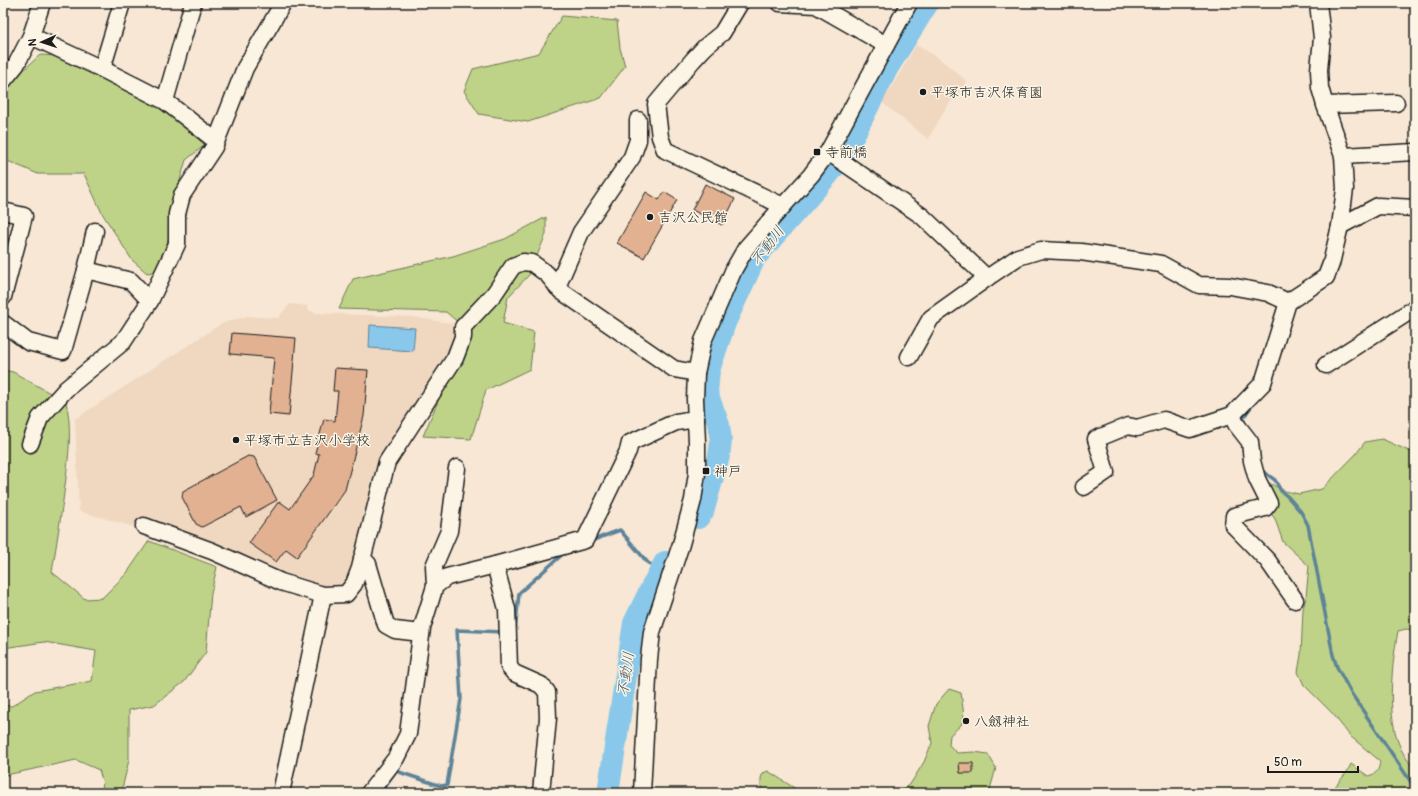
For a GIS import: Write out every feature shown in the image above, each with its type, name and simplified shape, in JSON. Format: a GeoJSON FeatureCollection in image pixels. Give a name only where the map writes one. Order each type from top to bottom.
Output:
{"type":"FeatureCollection","features":[{"type":"Feature","properties":{"kind":"street"},"geometry":{"type":"LineString","coordinates":[[3,81],[16,65],[31,36],[42,3]]}},
{"type":"Feature","properties":{"kind":"street"},"geometry":{"type":"LineString","coordinates":[[102,69],[122,3]]}},
{"type":"Feature","properties":{"kind":"street"},"geometry":{"type":"LineString","coordinates":[[165,101],[193,3]]}},
{"type":"Feature","properties":{"kind":"street"},"geometry":{"type":"LineString","coordinates":[[30,444],[40,418],[66,389],[124,342],[150,301],[177,244],[177,214],[182,195],[214,147],[245,68],[283,3]]}},
{"type":"Feature","properties":{"kind":"street"},"geometry":{"type":"LineString","coordinates":[[740,3],[722,33],[701,52],[656,104],[660,137],[665,150],[783,206]]}},
{"type":"Feature","properties":{"kind":"street"},"geometry":{"type":"LineString","coordinates":[[780,3],[816,5],[886,45]]}},
{"type":"Feature","properties":{"kind":"street"},"geometry":{"type":"LineString","coordinates":[[642,793],[649,659],[652,632],[681,544],[693,500],[697,473],[695,399],[696,373],[703,341],[734,269],[746,248],[811,175],[828,152],[909,3]]}},
{"type":"Feature","properties":{"kind":"street"},"geometry":{"type":"LineString","coordinates":[[1084,487],[1106,472],[1096,438],[1128,426],[1137,428],[1164,420],[1190,429],[1232,415],[1263,383],[1288,302],[1326,277],[1331,264],[1340,226],[1345,189],[1343,156],[1324,104],[1320,88],[1319,70],[1322,38],[1318,3]]}},
{"type":"Feature","properties":{"kind":"street"},"geometry":{"type":"LineString","coordinates":[[31,36],[102,69],[165,101],[216,141]]}},
{"type":"Feature","properties":{"kind":"street"},"geometry":{"type":"LineString","coordinates":[[1324,104],[1396,103]]}},
{"type":"Feature","properties":{"kind":"street"},"geometry":{"type":"LineString","coordinates":[[557,287],[581,232],[632,157],[638,140],[638,120]]}},
{"type":"Feature","properties":{"kind":"street"},"geometry":{"type":"LineString","coordinates":[[828,152],[922,216],[987,278]]}},
{"type":"Feature","properties":{"kind":"street"},"geometry":{"type":"LineString","coordinates":[[1343,156],[1415,152]]}},
{"type":"Feature","properties":{"kind":"street"},"geometry":{"type":"LineString","coordinates":[[1340,226],[1378,206],[1415,208]]}},
{"type":"Feature","properties":{"kind":"street"},"geometry":{"type":"LineString","coordinates":[[3,211],[24,216],[3,297]]}},
{"type":"Feature","properties":{"kind":"street"},"geometry":{"type":"LineString","coordinates":[[3,323],[28,342],[63,350],[86,270],[95,231]]}},
{"type":"Feature","properties":{"kind":"street"},"geometry":{"type":"LineString","coordinates":[[909,357],[932,318],[987,278],[1018,258],[1041,250],[1081,252],[1161,264],[1199,285],[1230,286],[1268,293],[1288,302]]}},
{"type":"Feature","properties":{"kind":"street"},"geometry":{"type":"LineString","coordinates":[[144,526],[212,551],[281,582],[323,595],[346,594],[354,584],[387,462],[455,358],[463,337],[463,327],[494,294],[513,266],[523,262],[532,263],[547,274],[557,287],[674,369],[696,373]]}},
{"type":"Feature","properties":{"kind":"street"},"geometry":{"type":"LineString","coordinates":[[86,270],[130,281],[150,301]]}},
{"type":"Feature","properties":{"kind":"street"},"geometry":{"type":"LineString","coordinates":[[1326,365],[1415,308]]}},
{"type":"Feature","properties":{"kind":"street"},"geometry":{"type":"LineString","coordinates":[[1232,415],[1236,424],[1250,442],[1252,461],[1257,479],[1269,503],[1265,508],[1234,516],[1232,525],[1268,561],[1295,600]]}},
{"type":"Feature","properties":{"kind":"street"},"geometry":{"type":"LineString","coordinates":[[435,586],[447,577],[586,540],[628,451],[630,443],[676,422],[696,419]]}},
{"type":"Feature","properties":{"kind":"street"},"geometry":{"type":"LineString","coordinates":[[369,793],[396,758],[408,734],[421,633],[435,586],[434,566],[449,531],[457,468]]}},
{"type":"Feature","properties":{"kind":"street"},"geometry":{"type":"LineString","coordinates":[[362,558],[368,564],[386,625],[395,630],[421,633]]}},
{"type":"Feature","properties":{"kind":"street"},"geometry":{"type":"LineString","coordinates":[[495,565],[507,609],[509,667],[514,673],[541,685],[547,692],[548,718],[541,793]]}},
{"type":"Feature","properties":{"kind":"street"},"geometry":{"type":"LineString","coordinates":[[281,793],[323,595]]}},
{"type":"Feature","properties":{"kind":"shaded area","name":"平塚市吉沢保育園"},"geometry":{"type":"Polygon","coordinates":[[[916,45],[936,56],[967,81],[946,108],[928,139],[880,101],[885,91],[888,93],[916,45]]]}},
{"type":"Feature","properties":{"kind":"shaded area","name":"平塚市立吉沢小学校"},"geometry":{"type":"Polygon","coordinates":[[[290,304],[307,306],[307,310],[317,313],[412,317],[462,325],[439,373],[383,460],[356,571],[345,586],[315,589],[141,529],[79,511],[75,419],[221,324],[247,316],[278,318],[290,304]]]}},
{"type":"Feature","properties":{"kind":"green space"},"geometry":{"type":"Polygon","coordinates":[[[562,16],[617,21],[620,48],[625,66],[601,98],[528,122],[479,114],[464,91],[473,69],[539,53],[562,16]]]}},
{"type":"Feature","properties":{"kind":"green space"},"geometry":{"type":"Polygon","coordinates":[[[40,55],[59,56],[159,105],[205,145],[186,160],[178,187],[170,233],[159,271],[147,273],[132,260],[102,213],[84,174],[38,174],[3,159],[3,89],[40,55]]]}},
{"type":"Feature","properties":{"kind":"green space"},"geometry":{"type":"Polygon","coordinates":[[[546,217],[546,234],[529,275],[508,297],[503,323],[534,332],[530,369],[486,390],[471,439],[423,436],[468,331],[446,312],[339,309],[353,279],[453,256],[505,239],[546,217]]]}},
{"type":"Feature","properties":{"kind":"green space"},"geometry":{"type":"Polygon","coordinates":[[[3,370],[13,372],[66,402],[69,421],[69,450],[63,502],[52,572],[85,599],[102,598],[127,573],[149,541],[217,567],[211,593],[206,652],[184,682],[154,705],[129,710],[129,760],[121,793],[101,793],[103,783],[99,770],[76,760],[6,775],[3,773],[3,705],[12,706],[35,691],[92,681],[96,651],[44,642],[3,648],[3,370]]]}},
{"type":"Feature","properties":{"kind":"green space"},"geometry":{"type":"Polygon","coordinates":[[[1382,439],[1411,452],[1415,451],[1415,630],[1406,629],[1398,631],[1393,664],[1392,703],[1393,722],[1397,740],[1405,756],[1415,768],[1415,793],[1330,793],[1347,772],[1351,764],[1368,776],[1377,771],[1380,761],[1350,736],[1333,714],[1304,685],[1298,672],[1301,655],[1303,609],[1306,597],[1309,566],[1283,542],[1275,519],[1258,494],[1265,481],[1285,491],[1299,494],[1322,489],[1356,454],[1365,442],[1382,439]]]}},
{"type":"Feature","properties":{"kind":"green space"},"geometry":{"type":"Polygon","coordinates":[[[949,689],[961,693],[964,717],[961,725],[950,735],[949,745],[957,753],[974,752],[988,754],[996,768],[989,793],[898,793],[911,783],[924,762],[932,743],[929,726],[936,704],[949,689]]]}},
{"type":"Feature","properties":{"kind":"green space"},"geometry":{"type":"Polygon","coordinates":[[[768,771],[802,793],[761,793],[761,778],[763,773],[768,771]]]}},
{"type":"Feature","properties":{"kind":"water"},"geometry":{"type":"Polygon","coordinates":[[[370,325],[415,328],[413,351],[369,348],[370,325]]]}},
{"type":"Feature","properties":{"kind":"building"},"geometry":{"type":"Polygon","coordinates":[[[705,184],[735,199],[722,225],[692,210],[705,184]]]}},
{"type":"Feature","properties":{"kind":"building","name":"吉沢公民館"},"geometry":{"type":"Polygon","coordinates":[[[646,192],[659,200],[664,192],[677,200],[644,258],[617,243],[646,192]]]}},
{"type":"Feature","properties":{"kind":"building"},"geometry":{"type":"Polygon","coordinates":[[[232,333],[296,338],[289,416],[269,414],[274,358],[230,354],[232,333]]]}},
{"type":"Feature","properties":{"kind":"building"},"geometry":{"type":"Polygon","coordinates":[[[335,368],[368,370],[364,416],[345,490],[297,557],[286,549],[276,562],[249,543],[279,501],[290,509],[314,475],[319,454],[315,453],[324,419],[335,421],[338,391],[333,391],[335,368]]]}},
{"type":"Feature","properties":{"kind":"building"},"geometry":{"type":"Polygon","coordinates":[[[248,456],[254,457],[277,500],[246,517],[241,507],[202,527],[196,524],[182,497],[183,491],[248,456]]]}},
{"type":"Feature","properties":{"kind":"building"},"geometry":{"type":"Polygon","coordinates":[[[959,763],[973,763],[973,773],[960,773],[959,763]]]}},
{"type":"Feature","properties":{"kind":"waterway","name":"不動川"},"geometry":{"type":"LineString","coordinates":[[698,518],[703,512],[719,456],[721,441],[719,425],[707,393],[709,370],[725,323],[755,258],[828,175],[845,153],[887,69],[928,3]]}},
{"type":"Feature","properties":{"kind":"waterway"},"geometry":{"type":"LineString","coordinates":[[1246,426],[1243,418],[1253,404]]}},
{"type":"Feature","properties":{"kind":"waterway"},"geometry":{"type":"LineString","coordinates":[[1261,470],[1275,480],[1281,491],[1301,512],[1308,525],[1333,655],[1337,667],[1351,693],[1415,788]]}},
{"type":"Feature","properties":{"kind":"waterway"},"geometry":{"type":"LineString","coordinates":[[591,541],[620,530],[648,563],[660,569]]}},
{"type":"Feature","properties":{"kind":"waterway"},"geometry":{"type":"LineString","coordinates":[[515,633],[519,593],[564,553]]}},
{"type":"Feature","properties":{"kind":"waterway","name":"不動川"},"geometry":{"type":"LineString","coordinates":[[608,793],[634,623],[665,562]]}},
{"type":"Feature","properties":{"kind":"waterway"},"geometry":{"type":"LineString","coordinates":[[380,793],[396,771],[441,786],[447,785],[461,699],[457,630],[503,632]]}},
{"type":"Feature","properties":{"kind":"place","name":"平塚市吉沢保育園"},"geometry":{"type":"Point","coordinates":[923,92]}},
{"type":"Feature","properties":{"kind":"place","name":"寺前橋"},"geometry":{"type":"Point","coordinates":[817,152]}},
{"type":"Feature","properties":{"kind":"place","name":"吉沢公民館"},"geometry":{"type":"Point","coordinates":[650,217]}},
{"type":"Feature","properties":{"kind":"place","name":"平塚市立吉沢小学校"},"geometry":{"type":"Point","coordinates":[236,440]}},
{"type":"Feature","properties":{"kind":"place","name":"神戸"},"geometry":{"type":"Point","coordinates":[706,471]}},
{"type":"Feature","properties":{"kind":"place","name":"八劔神社"},"geometry":{"type":"Point","coordinates":[966,721]}}]}
